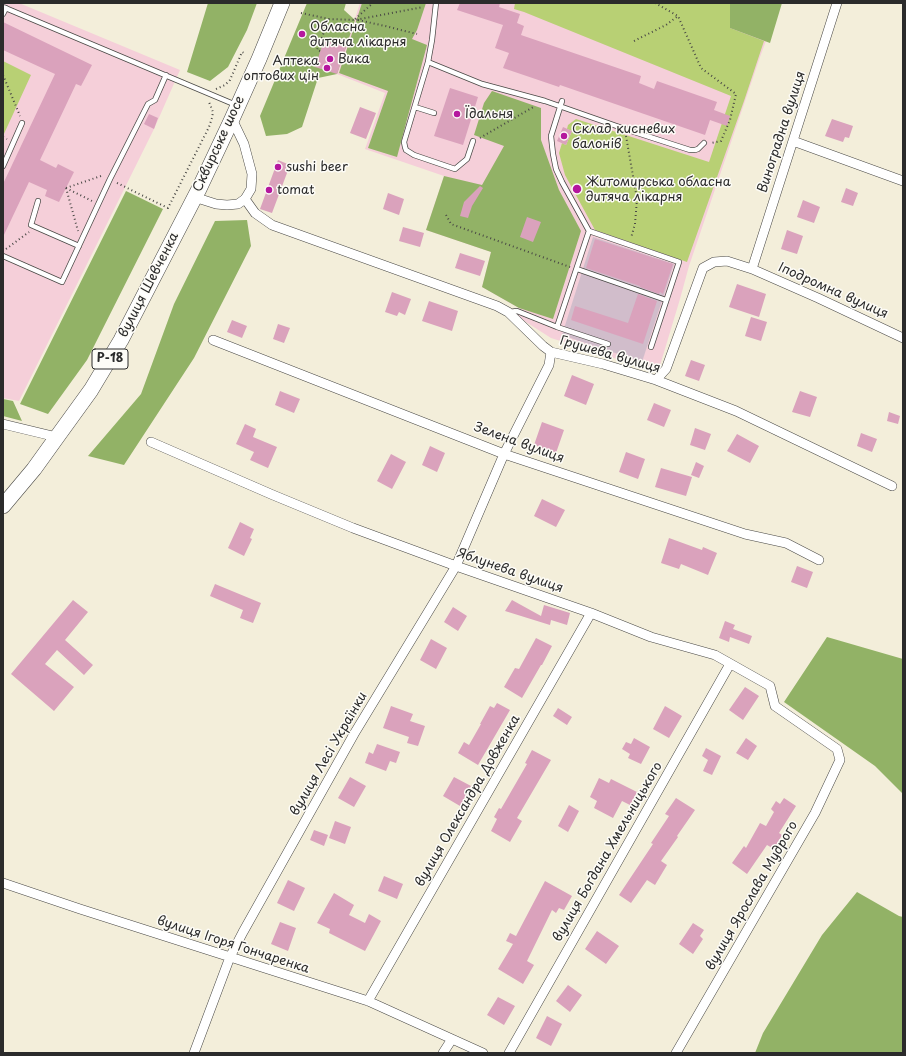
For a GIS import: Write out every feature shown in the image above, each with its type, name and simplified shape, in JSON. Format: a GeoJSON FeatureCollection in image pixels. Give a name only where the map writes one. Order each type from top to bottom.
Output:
{"type":"FeatureCollection","features":[{"type":"Feature","properties":{"kind":"main road","name":"Сквирське шосе"},"geometry":{"type":"LineString","coordinates":[[194,197],[235,112],[282,3]]}},
{"type":"Feature","properties":{"kind":"main road","name":"вулиця Шевченка"},"geometry":{"type":"LineString","coordinates":[[3,506],[34,469],[91,390],[121,340],[194,197]]}},
{"type":"Feature","properties":{"kind":"street","name":"Виноградна вулиця"},"geometry":{"type":"LineString","coordinates":[[752,269],[837,3]]}},
{"type":"Feature","properties":{"kind":"street"},"geometry":{"type":"LineString","coordinates":[[194,197],[216,204],[238,204],[245,199],[252,190],[252,174],[235,112]]}},
{"type":"Feature","properties":{"kind":"street"},"geometry":{"type":"LineString","coordinates":[[793,141],[903,181]]}},
{"type":"Feature","properties":{"kind":"street","name":"Грушева вулиця"},"geometry":{"type":"LineString","coordinates":[[245,199],[255,213],[272,225],[497,306],[508,312],[551,352],[603,364],[656,380],[736,411],[892,486]]}},
{"type":"Feature","properties":{"kind":"street","name":"Іподромна вулиця"},"geometry":{"type":"LineString","coordinates":[[656,380],[666,369],[703,268],[714,262],[727,261],[752,269],[903,338]]}},
{"type":"Feature","properties":{"kind":"street","name":"Зелена вулиця"},"geometry":{"type":"LineString","coordinates":[[213,340],[504,454],[744,534],[786,543],[819,560]]}},
{"type":"Feature","properties":{"kind":"street","name":"вулиця Лесі Українки"},"geometry":{"type":"LineString","coordinates":[[194,1053],[230,957],[243,932],[354,734],[456,566],[504,454],[549,365],[551,352]]}},
{"type":"Feature","properties":{"kind":"street"},"geometry":{"type":"LineString","coordinates":[[3,424],[57,437]]}},
{"type":"Feature","properties":{"kind":"street","name":"Яблунева вулиця"},"geometry":{"type":"LineString","coordinates":[[152,442],[353,528],[651,636],[715,655],[770,686],[775,706],[837,748]]}},
{"type":"Feature","properties":{"kind":"street","name":"вулиця Олександра Довженка"},"geometry":{"type":"LineString","coordinates":[[368,1001],[591,613]]}},
{"type":"Feature","properties":{"kind":"street","name":"вулиця Богдана Хмельницького"},"geometry":{"type":"LineString","coordinates":[[509,1053],[730,664]]}},
{"type":"Feature","properties":{"kind":"street","name":"вулиця Ярослава Мудрого"},"geometry":{"type":"LineString","coordinates":[[676,1053],[815,813],[840,760],[837,748]]}},
{"type":"Feature","properties":{"kind":"street","name":"вулиця Ігоря Гончаренка"},"geometry":{"type":"LineString","coordinates":[[3,883],[368,1001],[483,1053]]}},
{"type":"Feature","properties":{"kind":"street"},"geometry":{"type":"LineString","coordinates":[[443,1053],[452,1039]]}},
{"type":"Feature","properties":{"kind":"lane"},"geometry":{"type":"LineString","coordinates":[[436,3],[428,62],[404,142],[406,150],[414,155],[455,169],[467,159],[473,141]]}},
{"type":"Feature","properties":{"kind":"lane"},"geometry":{"type":"LineString","coordinates":[[3,14],[4,7],[166,75],[235,112]]}},
{"type":"Feature","properties":{"kind":"lane"},"geometry":{"type":"LineString","coordinates":[[428,62],[482,84],[545,101],[561,103],[625,129],[690,150],[698,149],[704,144]]}},
{"type":"Feature","properties":{"kind":"lane"},"geometry":{"type":"LineString","coordinates":[[3,256],[62,282],[110,179],[148,104],[155,100],[166,75]]}},
{"type":"Feature","properties":{"kind":"lane"},"geometry":{"type":"LineString","coordinates":[[561,103],[551,136],[556,169],[589,231],[679,262],[651,347]]}},
{"type":"Feature","properties":{"kind":"lane"},"geometry":{"type":"LineString","coordinates":[[414,107],[434,113]]}},
{"type":"Feature","properties":{"kind":"lane"},"geometry":{"type":"LineString","coordinates":[[3,166],[22,123]]}},
{"type":"Feature","properties":{"kind":"lane"},"geometry":{"type":"LineString","coordinates":[[38,201],[31,225],[80,244]]}},
{"type":"Feature","properties":{"kind":"lane"},"geometry":{"type":"LineString","coordinates":[[557,327],[589,231]]}},
{"type":"Feature","properties":{"kind":"lane"},"geometry":{"type":"LineString","coordinates":[[577,269],[666,300]]}},
{"type":"Feature","properties":{"kind":"lane"},"geometry":{"type":"LineString","coordinates":[[508,312],[517,311],[557,327],[608,344]]}},
{"type":"Feature","properties":{"kind":"path"},"geometry":{"type":"LineString","coordinates":[[354,20],[373,3]]}},
{"type":"Feature","properties":{"kind":"path"},"geometry":{"type":"LineString","coordinates":[[655,3],[678,16],[701,68],[736,94],[730,120],[721,141],[704,144]]}},
{"type":"Feature","properties":{"kind":"path"},"geometry":{"type":"LineString","coordinates":[[354,20],[423,8]]}},
{"type":"Feature","properties":{"kind":"path"},"geometry":{"type":"LineString","coordinates":[[301,13],[329,19],[354,20],[417,34]]}},
{"type":"Feature","properties":{"kind":"path"},"geometry":{"type":"LineString","coordinates":[[634,41],[666,25],[678,16]]}},
{"type":"Feature","properties":{"kind":"path"},"geometry":{"type":"LineString","coordinates":[[320,51],[317,50],[329,19]]}},
{"type":"Feature","properties":{"kind":"path"},"geometry":{"type":"LineString","coordinates":[[213,89],[218,89],[230,80],[242,52],[246,54]]}},
{"type":"Feature","properties":{"kind":"path"},"geometry":{"type":"LineString","coordinates":[[3,75],[22,123]]}},
{"type":"Feature","properties":{"kind":"path"},"geometry":{"type":"LineString","coordinates":[[114,181],[168,208],[209,127],[212,112],[209,102],[205,99]]}},
{"type":"Feature","properties":{"kind":"path"},"geometry":{"type":"LineString","coordinates":[[473,141],[545,101]]}},
{"type":"Feature","properties":{"kind":"path"},"geometry":{"type":"LineString","coordinates":[[625,129],[637,198],[635,224],[629,245]]}},
{"type":"Feature","properties":{"kind":"path"},"geometry":{"type":"LineString","coordinates":[[66,188],[101,176]]}},
{"type":"Feature","properties":{"kind":"path"},"geometry":{"type":"LineString","coordinates":[[66,188],[98,204]]}},
{"type":"Feature","properties":{"kind":"path"},"geometry":{"type":"LineString","coordinates":[[66,188],[80,244]]}},
{"type":"Feature","properties":{"kind":"path"},"geometry":{"type":"LineString","coordinates":[[446,215],[452,224],[577,269]]}},
{"type":"Feature","properties":{"kind":"path"},"geometry":{"type":"LineString","coordinates":[[3,251],[36,227]]}},
{"type":"Feature","properties":{"kind":"shaded area"},"geometry":{"type":"Polygon","coordinates":[[[3,3],[19,3],[180,70],[154,129],[19,401],[3,398],[3,3]]]}},
{"type":"Feature","properties":{"kind":"shaded area","name":"Житомирська обласна дитяча лікарня"},"geometry":{"type":"Polygon","coordinates":[[[360,3],[780,3],[760,57],[689,266],[658,372],[551,338],[515,315],[519,308],[482,287],[491,252],[426,230],[444,176],[365,149],[385,93],[337,74],[360,3]]]}},
{"type":"Feature","properties":{"kind":"shaded area"},"geometry":{"type":"Polygon","coordinates":[[[593,237],[674,264],[642,362],[562,335],[593,237]]]}},
{"type":"Feature","properties":{"kind":"green space"},"geometry":{"type":"Polygon","coordinates":[[[208,3],[257,3],[247,30],[228,67],[210,81],[187,72],[208,3]]]}},
{"type":"Feature","properties":{"kind":"green space"},"geometry":{"type":"Polygon","coordinates":[[[307,3],[346,3],[344,10],[355,20],[337,74],[318,78],[302,127],[287,134],[266,136],[260,116],[307,3]]]}},
{"type":"Feature","properties":{"kind":"green space"},"geometry":{"type":"Polygon","coordinates":[[[362,3],[426,3],[417,30],[412,39],[427,45],[397,157],[368,148],[388,91],[339,73],[362,3]]]}},
{"type":"Feature","properties":{"kind":"green space"},"geometry":{"type":"Polygon","coordinates":[[[515,3],[730,3],[730,28],[764,41],[687,262],[595,230],[565,175],[559,153],[562,143],[566,145],[572,131],[567,129],[568,125],[576,119],[709,162],[731,96],[514,9],[515,3]]]}},
{"type":"Feature","properties":{"kind":"green space"},"geometry":{"type":"Polygon","coordinates":[[[730,3],[782,3],[770,43],[730,28],[730,3]]]}},
{"type":"Feature","properties":{"kind":"green space"},"geometry":{"type":"Polygon","coordinates":[[[3,61],[31,75],[3,136],[3,61]]]}},
{"type":"Feature","properties":{"kind":"green space"},"geometry":{"type":"Polygon","coordinates":[[[492,91],[541,108],[541,140],[559,190],[581,231],[553,319],[519,308],[482,287],[491,252],[426,230],[444,176],[482,185],[504,146],[474,135],[484,103],[492,91]]]}},
{"type":"Feature","properties":{"kind":"green space"},"geometry":{"type":"Polygon","coordinates":[[[126,191],[163,209],[87,360],[48,414],[20,404],[126,191]]]}},
{"type":"Feature","properties":{"kind":"green space"},"geometry":{"type":"Polygon","coordinates":[[[247,220],[251,246],[194,358],[124,465],[88,456],[141,394],[174,304],[215,221],[247,220]]]}},
{"type":"Feature","properties":{"kind":"green space"},"geometry":{"type":"Polygon","coordinates":[[[3,399],[13,401],[22,421],[3,416],[3,399]]]}},
{"type":"Feature","properties":{"kind":"green space"},"geometry":{"type":"Polygon","coordinates":[[[827,637],[903,659],[903,794],[875,766],[784,702],[827,637]]]}},
{"type":"Feature","properties":{"kind":"green space"},"geometry":{"type":"Polygon","coordinates":[[[857,892],[903,917],[903,1053],[755,1053],[763,1033],[822,935],[857,892]]]}},
{"type":"Feature","properties":{"kind":"building"},"geometry":{"type":"Polygon","coordinates":[[[460,3],[500,3],[499,7],[520,14],[517,23],[524,26],[521,35],[641,76],[639,83],[654,89],[657,81],[717,102],[714,110],[730,116],[727,126],[710,120],[705,135],[560,85],[559,87],[503,68],[509,53],[495,48],[503,25],[457,10],[460,3]]]}},
{"type":"Feature","properties":{"kind":"building"},"geometry":{"type":"Polygon","coordinates":[[[3,22],[92,65],[81,86],[76,84],[40,160],[56,168],[58,164],[74,172],[59,202],[45,196],[47,190],[29,182],[3,237],[3,184],[55,74],[3,50],[3,22]]]}},
{"type":"Feature","properties":{"kind":"building","name":"Вика"},"geometry":{"type":"Polygon","coordinates":[[[324,40],[346,47],[337,74],[315,67],[324,40]]]}},
{"type":"Feature","properties":{"kind":"building","name":"Їдальня"},"geometry":{"type":"Polygon","coordinates":[[[450,88],[478,97],[463,145],[434,136],[450,88]]]}},
{"type":"Feature","properties":{"kind":"building"},"geometry":{"type":"Polygon","coordinates":[[[360,107],[376,113],[366,139],[350,133],[360,107]]]}},
{"type":"Feature","properties":{"kind":"building"},"geometry":{"type":"Polygon","coordinates":[[[149,114],[158,118],[154,129],[144,124],[149,114]]]}},
{"type":"Feature","properties":{"kind":"building"},"geometry":{"type":"Polygon","coordinates":[[[832,119],[853,126],[849,138],[845,137],[843,142],[825,136],[832,119]]]}},
{"type":"Feature","properties":{"kind":"building","name":"Склад кисневих балонів"},"geometry":{"type":"Polygon","coordinates":[[[563,127],[572,131],[566,145],[557,141],[563,127]]]}},
{"type":"Feature","properties":{"kind":"building"},"geometry":{"type":"Polygon","coordinates":[[[278,160],[290,165],[272,213],[260,209],[278,160]]]}},
{"type":"Feature","properties":{"kind":"building"},"geometry":{"type":"Polygon","coordinates":[[[480,186],[483,188],[472,206],[468,218],[460,216],[464,202],[480,186]]]}},
{"type":"Feature","properties":{"kind":"building"},"geometry":{"type":"Polygon","coordinates":[[[846,188],[858,193],[853,206],[841,202],[846,188]]]}},
{"type":"Feature","properties":{"kind":"building"},"geometry":{"type":"Polygon","coordinates":[[[388,193],[404,199],[399,215],[383,209],[388,193]]]}},
{"type":"Feature","properties":{"kind":"building"},"geometry":{"type":"Polygon","coordinates":[[[803,200],[820,207],[814,223],[797,217],[803,200]]]}},
{"type":"Feature","properties":{"kind":"building"},"geometry":{"type":"Polygon","coordinates":[[[527,217],[541,222],[533,242],[520,237],[527,217]]]}},
{"type":"Feature","properties":{"kind":"building"},"geometry":{"type":"Polygon","coordinates":[[[403,227],[424,233],[420,247],[399,241],[403,227]]]}},
{"type":"Feature","properties":{"kind":"building"},"geometry":{"type":"Polygon","coordinates":[[[787,230],[803,236],[797,254],[781,249],[787,230]]]}},
{"type":"Feature","properties":{"kind":"building"},"geometry":{"type":"Polygon","coordinates":[[[595,239],[673,264],[663,294],[660,292],[659,294],[586,268],[595,239]]]}},
{"type":"Feature","properties":{"kind":"building"},"geometry":{"type":"Polygon","coordinates":[[[460,253],[485,261],[480,276],[455,268],[460,253]]]}},
{"type":"Feature","properties":{"kind":"building"},"geometry":{"type":"Polygon","coordinates":[[[737,284],[766,294],[759,317],[729,307],[737,284]]]}},
{"type":"Feature","properties":{"kind":"building"},"geometry":{"type":"Polygon","coordinates":[[[392,292],[411,299],[405,315],[399,312],[397,316],[385,312],[392,292]]]}},
{"type":"Feature","properties":{"kind":"building"},"geometry":{"type":"Polygon","coordinates":[[[638,294],[657,301],[643,344],[571,320],[575,306],[628,323],[638,294]]]}},
{"type":"Feature","properties":{"kind":"building"},"geometry":{"type":"Polygon","coordinates":[[[429,301],[458,311],[452,331],[422,321],[429,301]]]}},
{"type":"Feature","properties":{"kind":"building"},"geometry":{"type":"Polygon","coordinates":[[[751,317],[767,322],[761,341],[745,336],[751,317]]]}},
{"type":"Feature","properties":{"kind":"building"},"geometry":{"type":"Polygon","coordinates":[[[232,320],[247,326],[242,338],[227,332],[232,320]]]}},
{"type":"Feature","properties":{"kind":"building"},"geometry":{"type":"Polygon","coordinates":[[[278,324],[290,328],[284,343],[273,339],[278,324]]]}},
{"type":"Feature","properties":{"kind":"building"},"geometry":{"type":"Polygon","coordinates":[[[691,360],[705,365],[699,381],[685,376],[691,360]]]}},
{"type":"Feature","properties":{"kind":"building"},"geometry":{"type":"Polygon","coordinates":[[[572,375],[594,384],[586,405],[564,396],[572,375]]]}},
{"type":"Feature","properties":{"kind":"building"},"geometry":{"type":"Polygon","coordinates":[[[280,391],[300,399],[294,413],[275,405],[280,391]]]}},
{"type":"Feature","properties":{"kind":"building"},"geometry":{"type":"Polygon","coordinates":[[[800,391],[817,397],[810,417],[792,412],[800,391]]]}},
{"type":"Feature","properties":{"kind":"building"},"geometry":{"type":"Polygon","coordinates":[[[654,403],[671,410],[664,427],[647,420],[654,403]]]}},
{"type":"Feature","properties":{"kind":"building"},"geometry":{"type":"Polygon","coordinates":[[[889,412],[900,416],[898,424],[887,421],[889,412]]]}},
{"type":"Feature","properties":{"kind":"building"},"geometry":{"type":"Polygon","coordinates":[[[542,422],[564,430],[556,453],[534,445],[542,422]]]}},
{"type":"Feature","properties":{"kind":"building"},"geometry":{"type":"Polygon","coordinates":[[[245,424],[256,429],[253,437],[277,447],[268,468],[250,460],[254,452],[236,444],[245,424]]]}},
{"type":"Feature","properties":{"kind":"building"},"geometry":{"type":"Polygon","coordinates":[[[695,428],[711,434],[705,450],[690,445],[695,428]]]}},
{"type":"Feature","properties":{"kind":"building"},"geometry":{"type":"Polygon","coordinates":[[[861,433],[877,439],[872,452],[857,446],[861,433]]]}},
{"type":"Feature","properties":{"kind":"building"},"geometry":{"type":"Polygon","coordinates":[[[737,434],[759,446],[750,463],[727,451],[737,434]]]}},
{"type":"Feature","properties":{"kind":"building"},"geometry":{"type":"Polygon","coordinates":[[[430,446],[445,453],[437,472],[422,465],[430,446]]]}},
{"type":"Feature","properties":{"kind":"building"},"geometry":{"type":"Polygon","coordinates":[[[626,452],[645,459],[638,479],[619,472],[626,452]]]}},
{"type":"Feature","properties":{"kind":"building"},"geometry":{"type":"Polygon","coordinates":[[[391,454],[406,462],[392,489],[377,481],[391,454]]]}},
{"type":"Feature","properties":{"kind":"building"},"geometry":{"type":"Polygon","coordinates":[[[696,462],[704,466],[699,478],[691,475],[696,462]]]}},
{"type":"Feature","properties":{"kind":"building"},"geometry":{"type":"Polygon","coordinates":[[[661,468],[692,477],[686,496],[655,487],[661,468]]]}},
{"type":"Feature","properties":{"kind":"building"},"geometry":{"type":"Polygon","coordinates":[[[542,499],[565,510],[556,527],[534,516],[542,499]]]}},
{"type":"Feature","properties":{"kind":"building"},"geometry":{"type":"Polygon","coordinates":[[[240,522],[254,529],[250,538],[252,539],[244,556],[228,548],[240,522]]]}},
{"type":"Feature","properties":{"kind":"building"},"geometry":{"type":"Polygon","coordinates":[[[669,538],[702,550],[703,547],[717,553],[708,575],[681,564],[679,569],[661,563],[669,538]]]}},
{"type":"Feature","properties":{"kind":"building"},"geometry":{"type":"Polygon","coordinates":[[[797,566],[813,572],[807,588],[791,582],[797,566]]]}},
{"type":"Feature","properties":{"kind":"building"},"geometry":{"type":"Polygon","coordinates":[[[215,584],[261,603],[253,623],[240,618],[243,610],[210,596],[215,584]]]}},
{"type":"Feature","properties":{"kind":"building"},"geometry":{"type":"Polygon","coordinates":[[[73,600],[88,612],[65,640],[93,665],[84,675],[57,650],[45,664],[74,687],[54,711],[11,674],[73,600]]]}},
{"type":"Feature","properties":{"kind":"building"},"geometry":{"type":"Polygon","coordinates":[[[512,600],[541,616],[544,605],[570,613],[567,625],[551,620],[550,625],[505,611],[512,600]]]}},
{"type":"Feature","properties":{"kind":"building"},"geometry":{"type":"Polygon","coordinates":[[[453,607],[467,616],[458,631],[444,622],[453,607]]]}},
{"type":"Feature","properties":{"kind":"building"},"geometry":{"type":"Polygon","coordinates":[[[725,621],[735,625],[733,629],[752,636],[749,644],[730,637],[729,642],[719,638],[725,621]]]}},
{"type":"Feature","properties":{"kind":"building"},"geometry":{"type":"Polygon","coordinates":[[[536,638],[552,646],[522,698],[504,687],[515,668],[519,669],[536,638]]]}},
{"type":"Feature","properties":{"kind":"building"},"geometry":{"type":"Polygon","coordinates":[[[431,639],[447,648],[436,669],[420,660],[431,639]]]}},
{"type":"Feature","properties":{"kind":"building"},"geometry":{"type":"Polygon","coordinates":[[[745,687],[759,696],[743,720],[729,710],[745,687]]]}},
{"type":"Feature","properties":{"kind":"building"},"geometry":{"type":"Polygon","coordinates":[[[497,703],[510,710],[478,765],[458,753],[464,742],[469,745],[490,706],[494,708],[497,703]]]}},
{"type":"Feature","properties":{"kind":"building"},"geometry":{"type":"Polygon","coordinates":[[[391,706],[413,714],[410,721],[425,726],[418,746],[407,743],[409,737],[383,728],[391,706]]]}},
{"type":"Feature","properties":{"kind":"building"},"geometry":{"type":"Polygon","coordinates":[[[665,706],[682,716],[669,738],[653,729],[665,706]]]}},
{"type":"Feature","properties":{"kind":"building"},"geometry":{"type":"Polygon","coordinates":[[[558,708],[572,717],[567,725],[553,716],[558,708]]]}},
{"type":"Feature","properties":{"kind":"building"},"geometry":{"type":"Polygon","coordinates":[[[634,738],[650,747],[641,764],[628,758],[630,754],[622,749],[626,742],[631,744],[634,738]]]}},
{"type":"Feature","properties":{"kind":"building"},"geometry":{"type":"Polygon","coordinates":[[[746,738],[757,746],[748,760],[736,753],[746,738]]]}},
{"type":"Feature","properties":{"kind":"building"},"geometry":{"type":"Polygon","coordinates":[[[377,744],[400,752],[396,763],[390,761],[386,771],[365,763],[369,752],[373,754],[377,744]]]}},
{"type":"Feature","properties":{"kind":"building"},"geometry":{"type":"Polygon","coordinates":[[[706,748],[721,756],[712,775],[703,771],[708,760],[702,756],[706,748]]]}},
{"type":"Feature","properties":{"kind":"building"},"geometry":{"type":"Polygon","coordinates":[[[532,750],[551,760],[517,818],[522,821],[510,842],[491,831],[497,819],[494,817],[499,808],[501,809],[527,764],[525,763],[532,750]]]}},
{"type":"Feature","properties":{"kind":"building"},"geometry":{"type":"Polygon","coordinates":[[[350,777],[366,786],[354,807],[338,798],[350,777]]]}},
{"type":"Feature","properties":{"kind":"building"},"geometry":{"type":"Polygon","coordinates":[[[454,777],[471,786],[460,806],[443,796],[454,777]]]}},
{"type":"Feature","properties":{"kind":"building"},"geometry":{"type":"Polygon","coordinates":[[[599,778],[609,783],[611,779],[637,792],[630,805],[622,801],[613,818],[594,808],[597,801],[590,797],[599,778]]]}},
{"type":"Feature","properties":{"kind":"building"},"geometry":{"type":"Polygon","coordinates":[[[676,798],[695,810],[661,861],[667,865],[655,885],[647,880],[631,903],[619,895],[653,844],[651,843],[669,816],[665,814],[676,798]]]}},
{"type":"Feature","properties":{"kind":"building"},"geometry":{"type":"Polygon","coordinates":[[[784,798],[796,806],[779,833],[782,835],[774,849],[767,845],[747,874],[732,863],[744,846],[746,848],[760,823],[766,826],[774,812],[771,809],[776,801],[780,804],[784,798]]]}},
{"type":"Feature","properties":{"kind":"building"},"geometry":{"type":"Polygon","coordinates":[[[569,805],[579,811],[568,832],[558,826],[569,805]]]}},
{"type":"Feature","properties":{"kind":"building"},"geometry":{"type":"Polygon","coordinates":[[[335,821],[351,827],[345,844],[329,838],[335,821]]]}},
{"type":"Feature","properties":{"kind":"building"},"geometry":{"type":"Polygon","coordinates":[[[314,830],[328,835],[324,846],[310,840],[314,830]]]}},
{"type":"Feature","properties":{"kind":"building"},"geometry":{"type":"Polygon","coordinates":[[[384,876],[403,884],[397,899],[378,891],[384,876]]]}},
{"type":"Feature","properties":{"kind":"building"},"geometry":{"type":"Polygon","coordinates":[[[288,880],[305,888],[294,911],[277,903],[288,880]]]}},
{"type":"Feature","properties":{"kind":"building"},"geometry":{"type":"Polygon","coordinates":[[[545,881],[572,896],[564,910],[559,908],[556,913],[552,910],[527,961],[534,965],[523,984],[498,969],[513,944],[506,941],[510,933],[516,936],[545,881]]]}},
{"type":"Feature","properties":{"kind":"building"},"geometry":{"type":"Polygon","coordinates":[[[334,893],[354,905],[349,915],[365,923],[369,914],[381,921],[365,951],[329,933],[330,929],[317,923],[334,893]]]}},
{"type":"Feature","properties":{"kind":"building"},"geometry":{"type":"Polygon","coordinates":[[[280,922],[296,928],[288,951],[271,944],[280,922]]]}},
{"type":"Feature","properties":{"kind":"building"},"geometry":{"type":"Polygon","coordinates":[[[693,923],[704,930],[700,936],[703,939],[693,954],[679,944],[693,923]]]}},
{"type":"Feature","properties":{"kind":"building"},"geometry":{"type":"Polygon","coordinates":[[[597,931],[619,946],[606,964],[585,949],[597,931]]]}},
{"type":"Feature","properties":{"kind":"building"},"geometry":{"type":"Polygon","coordinates":[[[568,985],[582,995],[570,1012],[556,1001],[568,985]]]}},
{"type":"Feature","properties":{"kind":"building"},"geometry":{"type":"Polygon","coordinates":[[[498,997],[515,1006],[504,1025],[487,1015],[498,997]]]}},
{"type":"Feature","properties":{"kind":"building"},"geometry":{"type":"Polygon","coordinates":[[[547,1016],[562,1024],[551,1046],[536,1038],[547,1016]]]}},
{"type":"Feature","properties":{"kind":"place","name":"Обласна дитяча лікарня"},"geometry":{"type":"Point","coordinates":[302,34]}},
{"type":"Feature","properties":{"kind":"place","name":"Вика"},"geometry":{"type":"Point","coordinates":[330,59]}},
{"type":"Feature","properties":{"kind":"place","name":"Аптека оптових цін"},"geometry":{"type":"Point","coordinates":[327,68]}},
{"type":"Feature","properties":{"kind":"place","name":"Їдальня"},"geometry":{"type":"Point","coordinates":[457,114]}},
{"type":"Feature","properties":{"kind":"place","name":"Склад кисневих балонів"},"geometry":{"type":"Point","coordinates":[564,136]}},
{"type":"Feature","properties":{"kind":"place","name":"sushi beer"},"geometry":{"type":"Point","coordinates":[278,167]}},
{"type":"Feature","properties":{"kind":"place","name":"Житомирська обласна дитяча лікарня"},"geometry":{"type":"Point","coordinates":[577,189]}},
{"type":"Feature","properties":{"kind":"place","name":"tomat"},"geometry":{"type":"Point","coordinates":[269,190]}}]}
